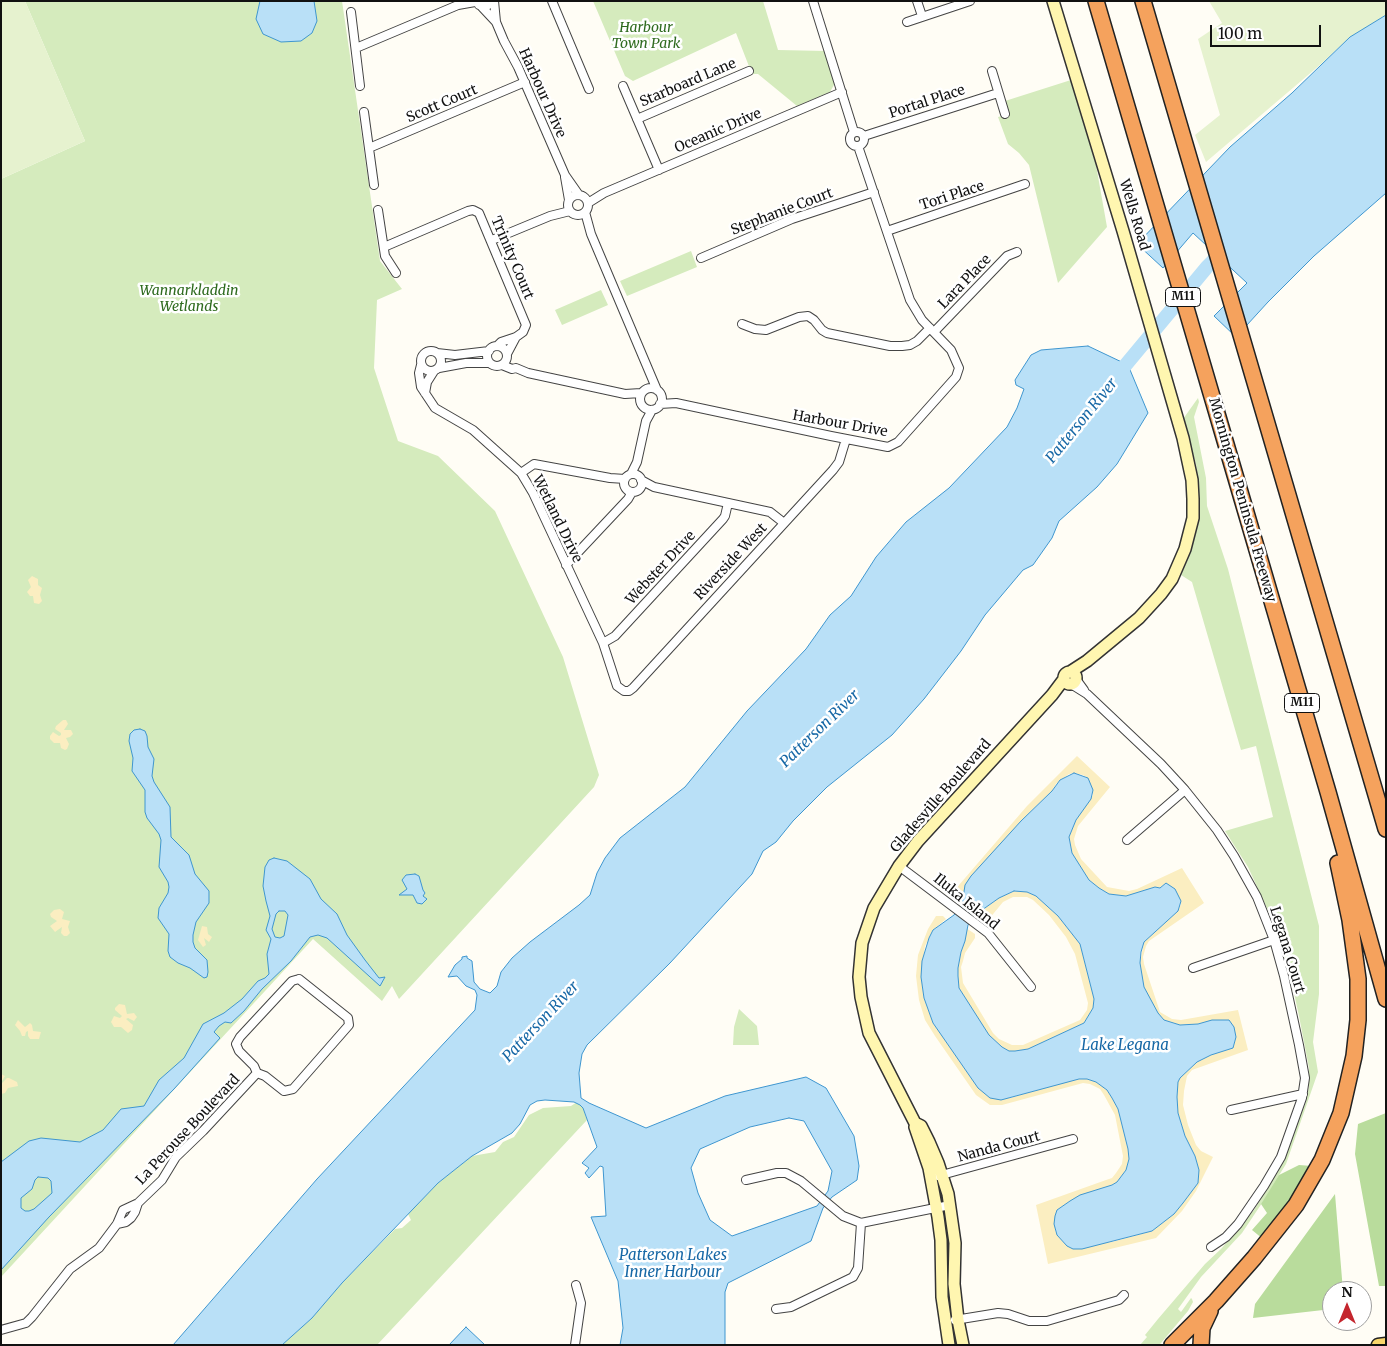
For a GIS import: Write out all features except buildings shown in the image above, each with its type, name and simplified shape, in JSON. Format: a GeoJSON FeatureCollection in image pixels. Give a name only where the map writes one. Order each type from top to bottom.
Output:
{"type":"FeatureCollection","features":[{"type":"Feature","properties":{"kind":"highway","name":"Mornington Peninsula Freeway"},"geometry":{"type":"LineString","coordinates":[[1096,1],[1328,792],[1386,999]]}},
{"type":"Feature","properties":{"kind":"highway"},"geometry":{"type":"LineString","coordinates":[[1143,1],[1386,829]]}},
{"type":"Feature","properties":{"kind":"highway"},"geometry":{"type":"LineString","coordinates":[[1172,1345],[1216,1301],[1273,1236],[1301,1198],[1322,1160],[1341,1114],[1354,1056],[1358,1020],[1358,979],[1350,920],[1331,828],[1328,792]]}},
{"type":"Feature","properties":{"kind":"highway"},"geometry":{"type":"LineString","coordinates":[[1376,794],[1386,817]]}},
{"type":"Feature","properties":{"kind":"highway"},"geometry":{"type":"LineString","coordinates":[[1201,1345],[1202,1328],[1216,1301]]}},
{"type":"Feature","properties":{"kind":"main road","name":"Wells Road"},"geometry":{"type":"LineString","coordinates":[[1053,1],[1123,231],[1183,438]]}},
{"type":"Feature","properties":{"kind":"main road","name":"Gladesville Boulevard"},"geometry":{"type":"LineString","coordinates":[[963,1345],[954,1284],[955,1243],[950,1205],[936,1176],[921,1126],[915,1123],[869,1033],[860,997],[859,977],[862,943],[874,908],[899,866],[918,841],[1052,695],[1071,679],[1087,661],[1154,604],[1172,578],[1185,548],[1192,518],[1192,480],[1183,438]]}},
{"type":"Feature","properties":{"kind":"main road","name":"Gladesville Boulevard"},"geometry":{"type":"LineString","coordinates":[[936,1176],[936,1208],[941,1240],[942,1297],[949,1345]]}},
{"type":"Feature","properties":{"kind":"main road"},"geometry":{"type":"LineString","coordinates":[[1378,1345],[1386,1344]]}},
{"type":"Feature","properties":{"kind":"street"},"geometry":{"type":"LineString","coordinates":[[356,48],[461,3],[477,3],[487,6],[493,1]]}},
{"type":"Feature","properties":{"kind":"street","name":"Harbour Drive"},"geometry":{"type":"LineString","coordinates":[[493,1],[496,22],[525,82],[565,175],[583,198]]}},
{"type":"Feature","properties":{"kind":"street"},"geometry":{"type":"LineString","coordinates":[[552,1],[588,88]]}},
{"type":"Feature","properties":{"kind":"street"},"geometry":{"type":"LineString","coordinates":[[813,1],[854,132]]}},
{"type":"Feature","properties":{"kind":"street"},"geometry":{"type":"LineString","coordinates":[[917,1],[922,16]]}},
{"type":"Feature","properties":{"kind":"street"},"geometry":{"type":"LineString","coordinates":[[907,22],[970,1]]}},
{"type":"Feature","properties":{"kind":"street","name":"Harbour Drive"},"geometry":{"type":"LineString","coordinates":[[477,3],[496,22]]}},
{"type":"Feature","properties":{"kind":"street"},"geometry":{"type":"LineString","coordinates":[[351,12],[360,86]]}},
{"type":"Feature","properties":{"kind":"street","name":"Starboard Lane"},"geometry":{"type":"LineString","coordinates":[[637,119],[750,70]]}},
{"type":"Feature","properties":{"kind":"street"},"geometry":{"type":"LineString","coordinates":[[992,71],[1005,114]]}},
{"type":"Feature","properties":{"kind":"street","name":"Scott Court"},"geometry":{"type":"LineString","coordinates":[[369,148],[525,82]]}},
{"type":"Feature","properties":{"kind":"street"},"geometry":{"type":"LineString","coordinates":[[623,86],[660,170]]}},
{"type":"Feature","properties":{"kind":"street","name":"Oceanic Drive"},"geometry":{"type":"LineString","coordinates":[[568,201],[573,196],[583,198],[604,193],[842,92]]}},
{"type":"Feature","properties":{"kind":"street","name":"Portal Place"},"geometry":{"type":"LineString","coordinates":[[864,136],[998,93]]}},
{"type":"Feature","properties":{"kind":"street"},"geometry":{"type":"LineString","coordinates":[[364,112],[374,185]]}},
{"type":"Feature","properties":{"kind":"street"},"geometry":{"type":"LineString","coordinates":[[859,131],[864,136],[864,142],[858,146],[850,141],[850,136],[854,132],[859,131]]}},
{"type":"Feature","properties":{"kind":"street","name":"Harbour Drive"},"geometry":{"type":"LineString","coordinates":[[660,404],[676,403],[885,447],[898,442],[956,377],[959,371],[955,357],[948,346],[916,311],[910,300],[858,146]]}},
{"type":"Feature","properties":{"kind":"street","name":"Harbour Drive"},"geometry":{"type":"LineString","coordinates":[[565,175],[568,201],[573,213]]}},
{"type":"Feature","properties":{"kind":"street","name":"Tori Place"},"geometry":{"type":"LineString","coordinates":[[887,230],[1025,184]]}},
{"type":"Feature","properties":{"kind":"street","name":"Stephanie Court"},"geometry":{"type":"LineString","coordinates":[[700,258],[792,219],[874,192]]}},
{"type":"Feature","properties":{"kind":"street"},"geometry":{"type":"LineString","coordinates":[[583,198],[591,234],[659,392],[660,404],[652,410],[646,421],[637,462],[620,507]]}},
{"type":"Feature","properties":{"kind":"street"},"geometry":{"type":"LineString","coordinates":[[550,216],[568,201]]}},
{"type":"Feature","properties":{"kind":"street"},"geometry":{"type":"LineString","coordinates":[[378,210],[386,258],[396,273]]}},
{"type":"Feature","properties":{"kind":"street","name":"Trinity Court"},"geometry":{"type":"LineString","coordinates":[[384,247],[473,210],[479,213],[492,240],[526,325],[525,330],[516,337]]}},
{"type":"Feature","properties":{"kind":"street"},"geometry":{"type":"LineString","coordinates":[[492,240],[550,216],[585,212]]}},
{"type":"Feature","properties":{"kind":"street"},"geometry":{"type":"LineString","coordinates":[[573,213],[591,234]]}},
{"type":"Feature","properties":{"kind":"street","name":"Lara Place"},"geometry":{"type":"LineString","coordinates":[[742,324],[755,329],[766,330],[799,317],[808,316],[822,330],[828,333],[890,346],[910,345],[932,330],[1007,256],[1017,252]]}},
{"type":"Feature","properties":{"kind":"street"},"geometry":{"type":"LineString","coordinates":[[490,362],[466,363],[436,370],[425,370],[421,365],[421,358],[425,353],[431,351],[455,355],[489,350],[508,338],[516,337]]}},
{"type":"Feature","properties":{"kind":"street"},"geometry":{"type":"LineString","coordinates":[[502,365],[506,362],[516,337]]}},
{"type":"Feature","properties":{"kind":"street"},"geometry":{"type":"LineString","coordinates":[[496,346],[502,347],[516,368]]}},
{"type":"Feature","properties":{"kind":"street"},"geometry":{"type":"LineString","coordinates":[[489,350],[487,358],[495,366],[502,365],[512,369],[516,368],[528,373],[642,398],[652,410]]}},
{"type":"Feature","properties":{"kind":"street"},"geometry":{"type":"LineString","coordinates":[[425,393],[427,382],[441,362],[437,353]]}},
{"type":"Feature","properties":{"kind":"street","name":"Wetland Drive"},"geometry":{"type":"LineString","coordinates":[[421,365],[419,377],[421,387],[435,408],[473,430],[521,473],[533,493],[604,643],[617,686],[622,691]]}},
{"type":"Feature","properties":{"kind":"street"},"geometry":{"type":"LineString","coordinates":[[646,421],[642,398],[650,374]]}},
{"type":"Feature","properties":{"kind":"street"},"geometry":{"type":"LineString","coordinates":[[642,398],[653,388],[659,392]]}},
{"type":"Feature","properties":{"kind":"street","name":"Harbour Drive"},"geometry":{"type":"LineString","coordinates":[[659,392],[676,403]]}},
{"type":"Feature","properties":{"kind":"street","name":"Riverside West"},"geometry":{"type":"LineString","coordinates":[[622,691],[629,691],[633,688],[835,467],[841,457],[846,440]]}},
{"type":"Feature","properties":{"kind":"street"},"geometry":{"type":"LineString","coordinates":[[521,473],[534,464],[631,480],[654,487],[770,512],[784,523]]}},
{"type":"Feature","properties":{"kind":"street"},"geometry":{"type":"LineString","coordinates":[[631,480],[636,491]]}},
{"type":"Feature","properties":{"kind":"street"},"geometry":{"type":"LineString","coordinates":[[631,480],[636,491]]}},
{"type":"Feature","properties":{"kind":"street"},"geometry":{"type":"LineString","coordinates":[[566,565],[636,491],[654,487]]}},
{"type":"Feature","properties":{"kind":"street","name":"Webster Drive"},"geometry":{"type":"LineString","coordinates":[[604,643],[615,636],[723,519],[728,503]]}},
{"type":"Feature","properties":{"kind":"street","name":"Legana Court"},"geometry":{"type":"LineString","coordinates":[[1071,679],[1156,759],[1218,830],[1256,897],[1274,940],[1284,976],[1300,1045],[1305,1078],[1303,1094],[1281,1157],[1264,1186],[1238,1224],[1226,1237],[1211,1247]]}},
{"type":"Feature","properties":{"kind":"street"},"geometry":{"type":"LineString","coordinates":[[1127,840],[1185,790]]}},
{"type":"Feature","properties":{"kind":"street","name":"Iluka Island"},"geometry":{"type":"LineString","coordinates":[[899,866],[972,920],[999,946],[1031,987]]}},
{"type":"Feature","properties":{"kind":"street"},"geometry":{"type":"LineString","coordinates":[[1193,968],[1274,940]]}},
{"type":"Feature","properties":{"kind":"street"},"geometry":{"type":"LineString","coordinates":[[294,980],[302,980],[348,1020],[349,1026],[346,1030],[291,1090],[282,1091],[265,1076],[257,1073],[252,1064],[237,1048],[237,1042],[294,980]]}},
{"type":"Feature","properties":{"kind":"street","name":"La Perouse Boulevard"},"geometry":{"type":"LineString","coordinates":[[1,1330],[26,1323],[32,1317],[70,1269],[99,1248],[117,1224],[123,1210],[138,1203],[163,1179],[178,1154],[199,1135],[257,1073]]}},
{"type":"Feature","properties":{"kind":"street"},"geometry":{"type":"LineString","coordinates":[[1230,1110],[1303,1094]]}},
{"type":"Feature","properties":{"kind":"street","name":"Nanda Court"},"geometry":{"type":"LineString","coordinates":[[936,1176],[1073,1139]]}},
{"type":"Feature","properties":{"kind":"street"},"geometry":{"type":"LineString","coordinates":[[746,1180],[777,1172],[786,1173],[801,1182],[844,1216],[861,1223],[950,1205]]}},
{"type":"Feature","properties":{"kind":"street","name":"La Perouse Boulevard"},"geometry":{"type":"LineString","coordinates":[[117,1224],[126,1222],[131,1218],[138,1203]]}},
{"type":"Feature","properties":{"kind":"street"},"geometry":{"type":"LineString","coordinates":[[776,1309],[791,1307],[853,1277],[858,1268],[861,1223]]}},
{"type":"Feature","properties":{"kind":"street"},"geometry":{"type":"LineString","coordinates":[[575,1345],[581,1303],[576,1285]]}},
{"type":"Feature","properties":{"kind":"street"},"geometry":{"type":"LineString","coordinates":[[945,1323],[998,1313],[1008,1314],[1029,1321],[1047,1321],[1119,1300],[1124,1295]]}},
{"type":"Feature","properties":{"kind":"green space"},"geometry":{"type":"Polygon","coordinates":[[[1,1],[25,1],[85,141],[1,179],[1,1]]]}},
{"type":"Feature","properties":{"kind":"green space","name":"Wannarkladdin Wetlands"},"geometry":{"type":"Polygon","coordinates":[[[25,1],[342,1],[380,261],[402,289],[377,300],[374,368],[398,441],[438,456],[495,511],[563,657],[599,775],[594,787],[399,999],[392,986],[382,1001],[313,939],[1,1277],[1,179],[85,141],[25,1]]]}},
{"type":"Feature","properties":{"kind":"green space","name":"Harbour Town Park"},"geometry":{"type":"Polygon","coordinates":[[[593,1],[763,1],[778,50],[826,51],[835,83],[830,92],[797,106],[758,74],[752,74],[736,33],[633,81],[625,76],[593,1]]]}},
{"type":"Feature","properties":{"kind":"green space"},"geometry":{"type":"Polygon","coordinates":[[[1209,1],[1386,1],[1386,15],[1350,37],[1206,162],[1195,135],[1220,115],[1198,39],[1222,23],[1209,1]]]}},
{"type":"Feature","properties":{"kind":"green space"},"geometry":{"type":"Polygon","coordinates":[[[1071,80],[1096,165],[1107,227],[1058,283],[1029,165],[1008,144],[998,117],[1009,114],[1005,101],[1071,80]]]}},
{"type":"Feature","properties":{"kind":"green space"},"geometry":{"type":"Polygon","coordinates":[[[691,251],[697,267],[627,296],[620,281],[691,251]]]}},
{"type":"Feature","properties":{"kind":"green space"},"geometry":{"type":"Polygon","coordinates":[[[601,290],[608,305],[562,325],[555,310],[601,290]]]}},
{"type":"Feature","properties":{"kind":"green space"},"geometry":{"type":"Polygon","coordinates":[[[1198,398],[1199,402],[1194,417],[1206,478],[1207,506],[1228,569],[1319,926],[1319,994],[1313,1042],[1318,1072],[1286,1164],[1262,1203],[1242,1233],[1201,1277],[1178,1309],[1181,1312],[1191,1298],[1193,1302],[1188,1311],[1161,1343],[1159,1345],[1140,1345],[1147,1337],[1145,1335],[1158,1319],[1254,1210],[1281,1165],[1306,1102],[1309,1087],[1309,1068],[1299,1016],[1277,930],[1248,867],[1225,831],[1273,817],[1256,746],[1241,750],[1192,582],[1181,575],[1191,551],[1199,520],[1199,490],[1196,464],[1183,419],[1198,398]]]}},
{"type":"Feature","properties":{"kind":"green space"},"geometry":{"type":"Polygon","coordinates":[[[739,1009],[757,1026],[759,1045],[733,1045],[734,1027],[739,1009]]]}},
{"type":"Feature","properties":{"kind":"green space"},"geometry":{"type":"Polygon","coordinates":[[[577,1102],[583,1108],[587,1120],[377,1345],[282,1345],[312,1318],[342,1283],[395,1229],[402,1228],[411,1220],[408,1214],[438,1183],[472,1156],[495,1152],[503,1142],[514,1137],[529,1115],[543,1108],[571,1106],[577,1102]]]}},
{"type":"Feature","properties":{"kind":"green space"},"geometry":{"type":"Polygon","coordinates":[[[1386,1113],[1386,1286],[1379,1286],[1355,1154],[1358,1124],[1386,1113]]]}},
{"type":"Feature","properties":{"kind":"green space"},"geometry":{"type":"Polygon","coordinates":[[[1299,1165],[1312,1166],[1295,1198],[1263,1239],[1252,1230],[1267,1213],[1261,1204],[1279,1175],[1299,1165]]]}},
{"type":"Feature","properties":{"kind":"green space"},"geometry":{"type":"Polygon","coordinates":[[[1335,1194],[1342,1281],[1322,1281],[1322,1310],[1253,1318],[1255,1304],[1335,1194]]]}},
{"type":"Feature","properties":{"kind":"sand"},"geometry":{"type":"Polygon","coordinates":[[[32,576],[38,579],[38,585],[42,588],[40,595],[42,601],[39,604],[34,603],[33,596],[30,596],[27,592],[31,587],[28,580],[32,576]]]}},
{"type":"Feature","properties":{"kind":"sand"},"geometry":{"type":"Polygon","coordinates":[[[63,720],[66,720],[68,724],[64,730],[71,730],[73,734],[66,738],[69,744],[65,750],[61,748],[60,743],[54,743],[50,739],[53,732],[59,736],[61,735],[55,729],[63,720]]]}},
{"type":"Feature","properties":{"kind":"sand"},"geometry":{"type":"Polygon","coordinates":[[[1077,756],[1110,787],[1078,826],[1074,839],[1081,859],[1107,887],[1129,891],[1182,868],[1204,903],[1149,941],[1146,946],[1143,957],[1144,964],[1160,1012],[1172,1019],[1181,1020],[1238,1010],[1248,1050],[1192,1070],[1187,1076],[1183,1105],[1188,1125],[1196,1145],[1201,1151],[1213,1157],[1196,1191],[1182,1211],[1156,1238],[1048,1264],[1036,1205],[1112,1178],[1122,1164],[1123,1156],[1115,1115],[1100,1089],[1090,1084],[1083,1083],[1002,1105],[990,1105],[976,1095],[925,1020],[919,1000],[916,976],[918,955],[928,929],[936,916],[943,916],[946,919],[933,930],[925,946],[921,977],[924,998],[933,1023],[978,1088],[1010,1098],[1071,1080],[1087,1079],[1096,1082],[1107,1090],[1118,1109],[1128,1149],[1129,1159],[1126,1170],[1117,1182],[1112,1185],[1070,1201],[1057,1210],[1055,1230],[1067,1246],[1112,1242],[1152,1231],[1174,1214],[1183,1203],[1198,1183],[1199,1170],[1178,1113],[1178,1082],[1197,1062],[1233,1048],[1236,1037],[1205,1022],[1180,1025],[1164,1020],[1150,1001],[1144,987],[1140,963],[1144,942],[1178,911],[1181,904],[1163,885],[1160,888],[1155,887],[1127,896],[1109,894],[1089,880],[1072,853],[1069,837],[1076,820],[1093,795],[1088,778],[1083,775],[1069,774],[1056,784],[1052,791],[1021,821],[964,890],[964,895],[953,892],[1027,806],[1077,756]]]}},
{"type":"Feature","properties":{"kind":"sand"},"geometry":{"type":"Polygon","coordinates":[[[1014,891],[1027,892],[1036,896],[1058,916],[1080,944],[1094,999],[1093,1008],[1084,1023],[1028,1049],[1009,1051],[989,1035],[959,988],[958,968],[965,941],[966,928],[975,934],[975,938],[965,953],[961,967],[963,983],[993,1033],[999,1039],[1012,1045],[1023,1045],[1080,1020],[1087,1010],[1088,1003],[1075,954],[1066,937],[1049,915],[1033,900],[1027,897],[1013,897],[1003,902],[989,919],[982,919],[980,916],[980,912],[999,898],[1014,891]]]}},
{"type":"Feature","properties":{"kind":"sand"},"geometry":{"type":"Polygon","coordinates":[[[60,909],[64,912],[62,919],[70,921],[68,927],[70,933],[67,936],[61,933],[62,927],[55,932],[50,926],[57,921],[50,914],[54,910],[60,909]]]}},
{"type":"Feature","properties":{"kind":"sand"},"geometry":{"type":"Polygon","coordinates":[[[202,926],[207,927],[208,934],[212,937],[209,942],[204,938],[206,945],[203,947],[198,940],[202,926]]]}},
{"type":"Feature","properties":{"kind":"sand"},"geometry":{"type":"Polygon","coordinates":[[[119,1004],[125,1005],[127,1014],[134,1013],[137,1017],[134,1021],[126,1019],[133,1025],[132,1030],[128,1033],[121,1027],[114,1027],[111,1022],[114,1016],[120,1018],[122,1016],[115,1010],[119,1004]]]}},
{"type":"Feature","properties":{"kind":"sand"},"geometry":{"type":"Polygon","coordinates":[[[18,1020],[25,1027],[30,1023],[33,1031],[41,1032],[39,1039],[30,1039],[28,1031],[25,1036],[22,1036],[15,1025],[18,1020]]]}},
{"type":"Feature","properties":{"kind":"sand"},"geometry":{"type":"Polygon","coordinates":[[[1,1074],[5,1076],[2,1083],[9,1078],[17,1082],[18,1086],[8,1088],[5,1093],[1,1094],[1,1074]]]}},
{"type":"Feature","properties":{"kind":"water"},"geometry":{"type":"Polygon","coordinates":[[[260,1],[314,1],[317,21],[312,33],[301,41],[281,42],[263,34],[256,19],[260,1]]]}},
{"type":"Feature","properties":{"kind":"water"},"geometry":{"type":"Polygon","coordinates":[[[1386,15],[1386,193],[1314,256],[1236,337],[1214,316],[1247,283],[1193,233],[1163,268],[1137,244],[1230,147],[1292,93],[1350,37],[1386,15]]]}},
{"type":"Feature","properties":{"kind":"water","name":"Patterson Lakes Inner Harbour"},"geometry":{"type":"Polygon","coordinates":[[[1088,346],[1128,365],[1148,413],[1117,464],[1097,487],[1059,521],[1052,538],[1033,565],[1023,570],[985,615],[961,651],[924,699],[892,735],[827,787],[793,821],[776,842],[763,851],[752,874],[670,963],[587,1045],[582,1054],[579,1073],[581,1098],[646,1128],[725,1096],[806,1077],[826,1088],[854,1136],[859,1166],[857,1180],[832,1197],[823,1208],[811,1241],[728,1283],[725,1292],[725,1345],[620,1345],[623,1328],[618,1281],[591,1217],[606,1216],[603,1167],[600,1166],[589,1178],[585,1173],[589,1168],[582,1163],[597,1147],[583,1108],[580,1105],[574,1102],[545,1100],[537,1101],[530,1105],[520,1124],[512,1133],[472,1156],[438,1183],[342,1283],[312,1318],[282,1345],[173,1345],[317,1179],[475,1010],[477,995],[475,990],[466,986],[457,976],[448,977],[455,965],[462,957],[467,956],[472,961],[474,982],[480,989],[490,993],[497,986],[501,972],[512,958],[590,895],[597,873],[605,858],[620,838],[685,787],[747,711],[806,649],[830,615],[851,596],[876,557],[906,522],[949,488],[1007,427],[1024,389],[1016,385],[1015,380],[1031,355],[1041,350],[1088,346]],[[789,1118],[750,1127],[700,1149],[691,1168],[698,1193],[710,1220],[732,1236],[817,1206],[828,1191],[832,1171],[804,1121],[789,1118]]]}},
{"type":"Feature","properties":{"kind":"water"},"geometry":{"type":"Polygon","coordinates":[[[140,729],[145,731],[148,747],[154,759],[152,776],[154,782],[170,807],[171,837],[189,855],[195,874],[209,891],[209,903],[196,922],[193,935],[195,948],[207,960],[208,972],[207,977],[204,978],[170,957],[168,951],[169,934],[158,918],[159,908],[168,893],[169,887],[159,867],[161,840],[145,812],[145,790],[132,771],[133,758],[129,741],[130,734],[134,730],[140,729]]]}},
{"type":"Feature","properties":{"kind":"water","name":"Lake Legana"},"geometry":{"type":"Polygon","coordinates":[[[1074,773],[1088,778],[1093,790],[1091,799],[1076,820],[1069,837],[1072,853],[1089,880],[1109,894],[1126,896],[1155,887],[1160,888],[1166,883],[1175,889],[1181,901],[1178,911],[1144,942],[1141,952],[1140,963],[1144,987],[1158,1013],[1164,1020],[1180,1025],[1198,1024],[1212,1020],[1229,1020],[1234,1027],[1236,1037],[1233,1048],[1197,1062],[1178,1082],[1178,1113],[1199,1170],[1198,1183],[1174,1214],[1152,1231],[1082,1249],[1073,1249],[1067,1246],[1057,1235],[1054,1224],[1055,1216],[1057,1210],[1080,1195],[1117,1182],[1126,1170],[1129,1159],[1128,1149],[1118,1109],[1112,1098],[1107,1090],[1096,1082],[1079,1079],[1001,1100],[990,1098],[978,1088],[933,1023],[924,998],[921,977],[922,961],[929,938],[933,930],[954,915],[962,905],[965,885],[971,876],[1021,821],[1052,791],[1060,780],[1074,773]],[[1014,891],[999,898],[975,915],[968,925],[958,968],[959,988],[989,1035],[1009,1051],[1028,1049],[1084,1023],[1093,1008],[1094,999],[1080,944],[1058,916],[1036,896],[1027,892],[1014,891]]]}},
{"type":"Feature","properties":{"kind":"water"},"geometry":{"type":"Polygon","coordinates":[[[274,858],[287,861],[310,879],[321,899],[337,914],[347,935],[365,960],[379,978],[385,977],[380,986],[327,938],[318,935],[310,937],[291,961],[262,989],[244,1011],[231,1023],[225,1022],[219,1026],[214,1032],[220,1038],[174,1089],[49,1217],[1,1270],[1,1162],[29,1141],[41,1138],[80,1142],[103,1130],[121,1109],[144,1106],[159,1080],[184,1058],[203,1024],[224,1013],[242,999],[258,981],[269,974],[267,954],[271,939],[266,930],[270,916],[263,886],[265,867],[269,860],[274,858]],[[279,911],[276,914],[272,929],[275,937],[280,938],[284,936],[288,915],[285,911],[279,911]],[[38,1177],[32,1189],[21,1198],[21,1208],[25,1211],[34,1209],[52,1193],[51,1181],[48,1178],[38,1177]]]}},
{"type":"Feature","properties":{"kind":"water"},"geometry":{"type":"Polygon","coordinates":[[[415,874],[419,876],[425,893],[423,896],[427,899],[422,904],[417,903],[413,895],[399,895],[407,889],[402,880],[406,875],[415,874]]]}},
{"type":"Feature","properties":{"kind":"water"},"geometry":{"type":"Polygon","coordinates":[[[467,1328],[485,1345],[449,1345],[467,1328]]]}},
{"type":"Feature","properties":{"kind":"waterway","name":"Patterson River"},"geometry":{"type":"LineString","coordinates":[[1114,379],[1207,267],[1225,249]]}}]}
